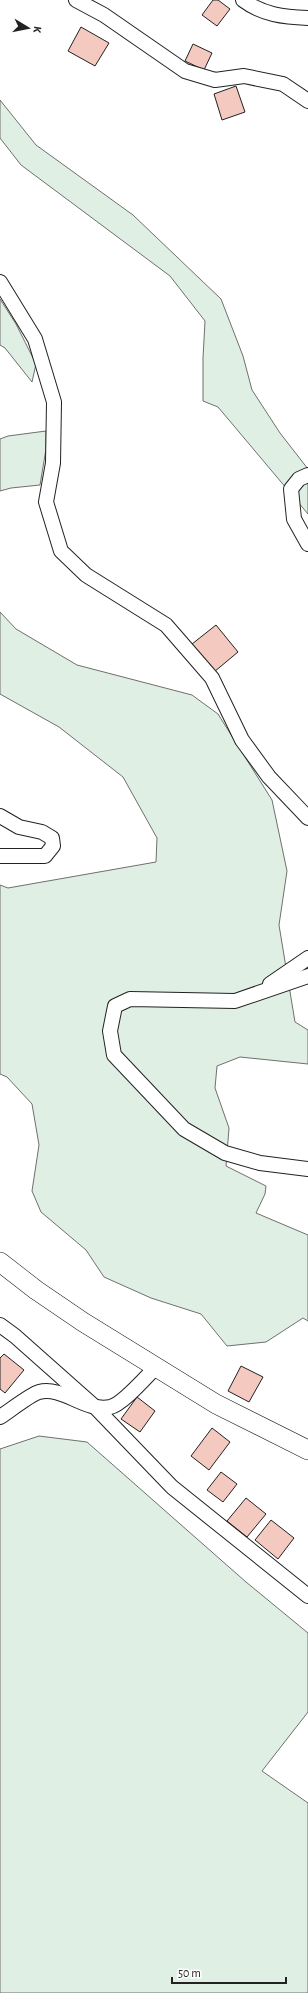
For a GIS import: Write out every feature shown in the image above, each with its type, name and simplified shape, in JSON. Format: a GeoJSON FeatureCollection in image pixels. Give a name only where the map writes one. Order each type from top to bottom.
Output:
{"type":"FeatureCollection","features":[{"type":"Feature","properties":{"kind":"street"},"geometry":{"type":"LineString","coordinates":[[76,0],[104,15],[185,70],[215,80],[244,76],[283,84],[308,101]]}},
{"type":"Feature","properties":{"kind":"street"},"geometry":{"type":"LineString","coordinates":[[243,0],[254,8],[280,17],[308,18]]}},
{"type":"Feature","properties":{"kind":"street"},"geometry":{"type":"LineString","coordinates":[[0,282],[35,339],[54,402],[53,463],[46,502],[61,551],[86,575],[166,625],[212,678],[242,740],[269,777],[308,818]]}},
{"type":"Feature","properties":{"kind":"street"},"geometry":{"type":"LineString","coordinates":[[308,476],[299,479],[291,489],[294,519],[308,544]]}},
{"type":"Feature","properties":{"kind":"street"},"geometry":{"type":"LineString","coordinates":[[0,816],[19,827],[42,832],[52,838],[53,846],[45,856],[0,856]]}},
{"type":"Feature","properties":{"kind":"street"},"geometry":{"type":"LineString","coordinates":[[257,993],[308,958]]}},
{"type":"Feature","properties":{"kind":"street"},"geometry":{"type":"LineString","coordinates":[[308,976],[235,1000],[130,999],[115,1006],[110,1031],[114,1055],[184,1129],[225,1153],[260,1163],[308,1168]]}},
{"type":"Feature","properties":{"kind":"street"},"geometry":{"type":"LineString","coordinates":[[0,1262],[36,1290],[216,1404],[308,1450]]}},
{"type":"Feature","properties":{"kind":"street"},"geometry":{"type":"LineString","coordinates":[[0,1325],[15,1336],[95,1407],[172,1487],[308,1596]]}},
{"type":"Feature","properties":{"kind":"street"},"geometry":{"type":"LineString","coordinates":[[0,1417],[39,1392],[58,1393],[95,1407],[111,1407],[125,1397],[156,1367]]}},
{"type":"Feature","properties":{"kind":"green space"},"geometry":{"type":"Polygon","coordinates":[[[0,100],[36,145],[133,215],[221,299],[243,356],[252,390],[280,433],[308,469],[308,514],[218,407],[203,401],[205,321],[170,276],[21,165],[0,138],[0,100]]]}},
{"type":"Feature","properties":{"kind":"green space"},"geometry":{"type":"Polygon","coordinates":[[[0,299],[16,324],[36,364],[32,382],[5,348],[0,345],[0,299]]]}},
{"type":"Feature","properties":{"kind":"green space"},"geometry":{"type":"Polygon","coordinates":[[[46,431],[46,449],[40,485],[11,488],[0,491],[0,439],[8,436],[46,431]]]}},
{"type":"Feature","properties":{"kind":"green space"},"geometry":{"type":"Polygon","coordinates":[[[0,612],[16,629],[77,665],[192,695],[218,714],[272,800],[287,871],[279,925],[295,1022],[308,1030],[308,1064],[240,1057],[217,1066],[215,1088],[229,1128],[226,1166],[266,1186],[265,1194],[256,1213],[308,1235],[308,1321],[303,1318],[266,1342],[227,1346],[201,1314],[151,1298],[104,1277],[86,1250],[41,1212],[32,1191],[39,1145],[32,1104],[7,1077],[0,1074],[0,885],[8,888],[156,862],[157,838],[123,777],[59,727],[0,694],[0,612]]]}},
{"type":"Feature","properties":{"kind":"green space"},"geometry":{"type":"Polygon","coordinates":[[[39,1436],[87,1442],[246,1582],[308,1633],[308,1712],[262,1771],[308,1803],[308,1993],[0,1993],[0,1449],[39,1436]]]}},
{"type":"Feature","properties":{"kind":"building"},"geometry":{"type":"Polygon","coordinates":[[[213,0],[218,0],[230,9],[217,26],[202,15],[213,0]]]}},
{"type":"Feature","properties":{"kind":"building"},"geometry":{"type":"Polygon","coordinates":[[[81,27],[109,43],[95,66],[68,51],[81,27]]]}},
{"type":"Feature","properties":{"kind":"building"},"geometry":{"type":"Polygon","coordinates":[[[193,44],[212,53],[204,70],[185,61],[193,44]]]}},
{"type":"Feature","properties":{"kind":"building"},"geometry":{"type":"Polygon","coordinates":[[[236,86],[245,112],[222,120],[214,94],[236,86]]]}},
{"type":"Feature","properties":{"kind":"building"},"geometry":{"type":"Polygon","coordinates":[[[216,625],[238,652],[214,672],[192,644],[216,625]]]}},
{"type":"Feature","properties":{"kind":"building"},"geometry":{"type":"Polygon","coordinates":[[[4,1354],[24,1370],[5,1393],[0,1389],[0,1358],[4,1354]]]}},
{"type":"Feature","properties":{"kind":"building"},"geometry":{"type":"Polygon","coordinates":[[[241,1366],[263,1377],[249,1402],[228,1391],[241,1366]]]}},
{"type":"Feature","properties":{"kind":"building"},"geometry":{"type":"Polygon","coordinates":[[[137,1397],[155,1411],[140,1432],[121,1419],[137,1397]]]}},
{"type":"Feature","properties":{"kind":"building"},"geometry":{"type":"Polygon","coordinates":[[[212,1428],[230,1442],[209,1470],[191,1456],[212,1428]]]}},
{"type":"Feature","properties":{"kind":"building"},"geometry":{"type":"Polygon","coordinates":[[[221,1472],[237,1484],[223,1502],[207,1490],[221,1472]]]}},
{"type":"Feature","properties":{"kind":"building"},"geometry":{"type":"Polygon","coordinates":[[[246,1498],[266,1514],[247,1537],[227,1521],[246,1498]]]}},
{"type":"Feature","properties":{"kind":"building"},"geometry":{"type":"Polygon","coordinates":[[[271,1520],[294,1538],[278,1559],[255,1540],[271,1520]]]}}]}
